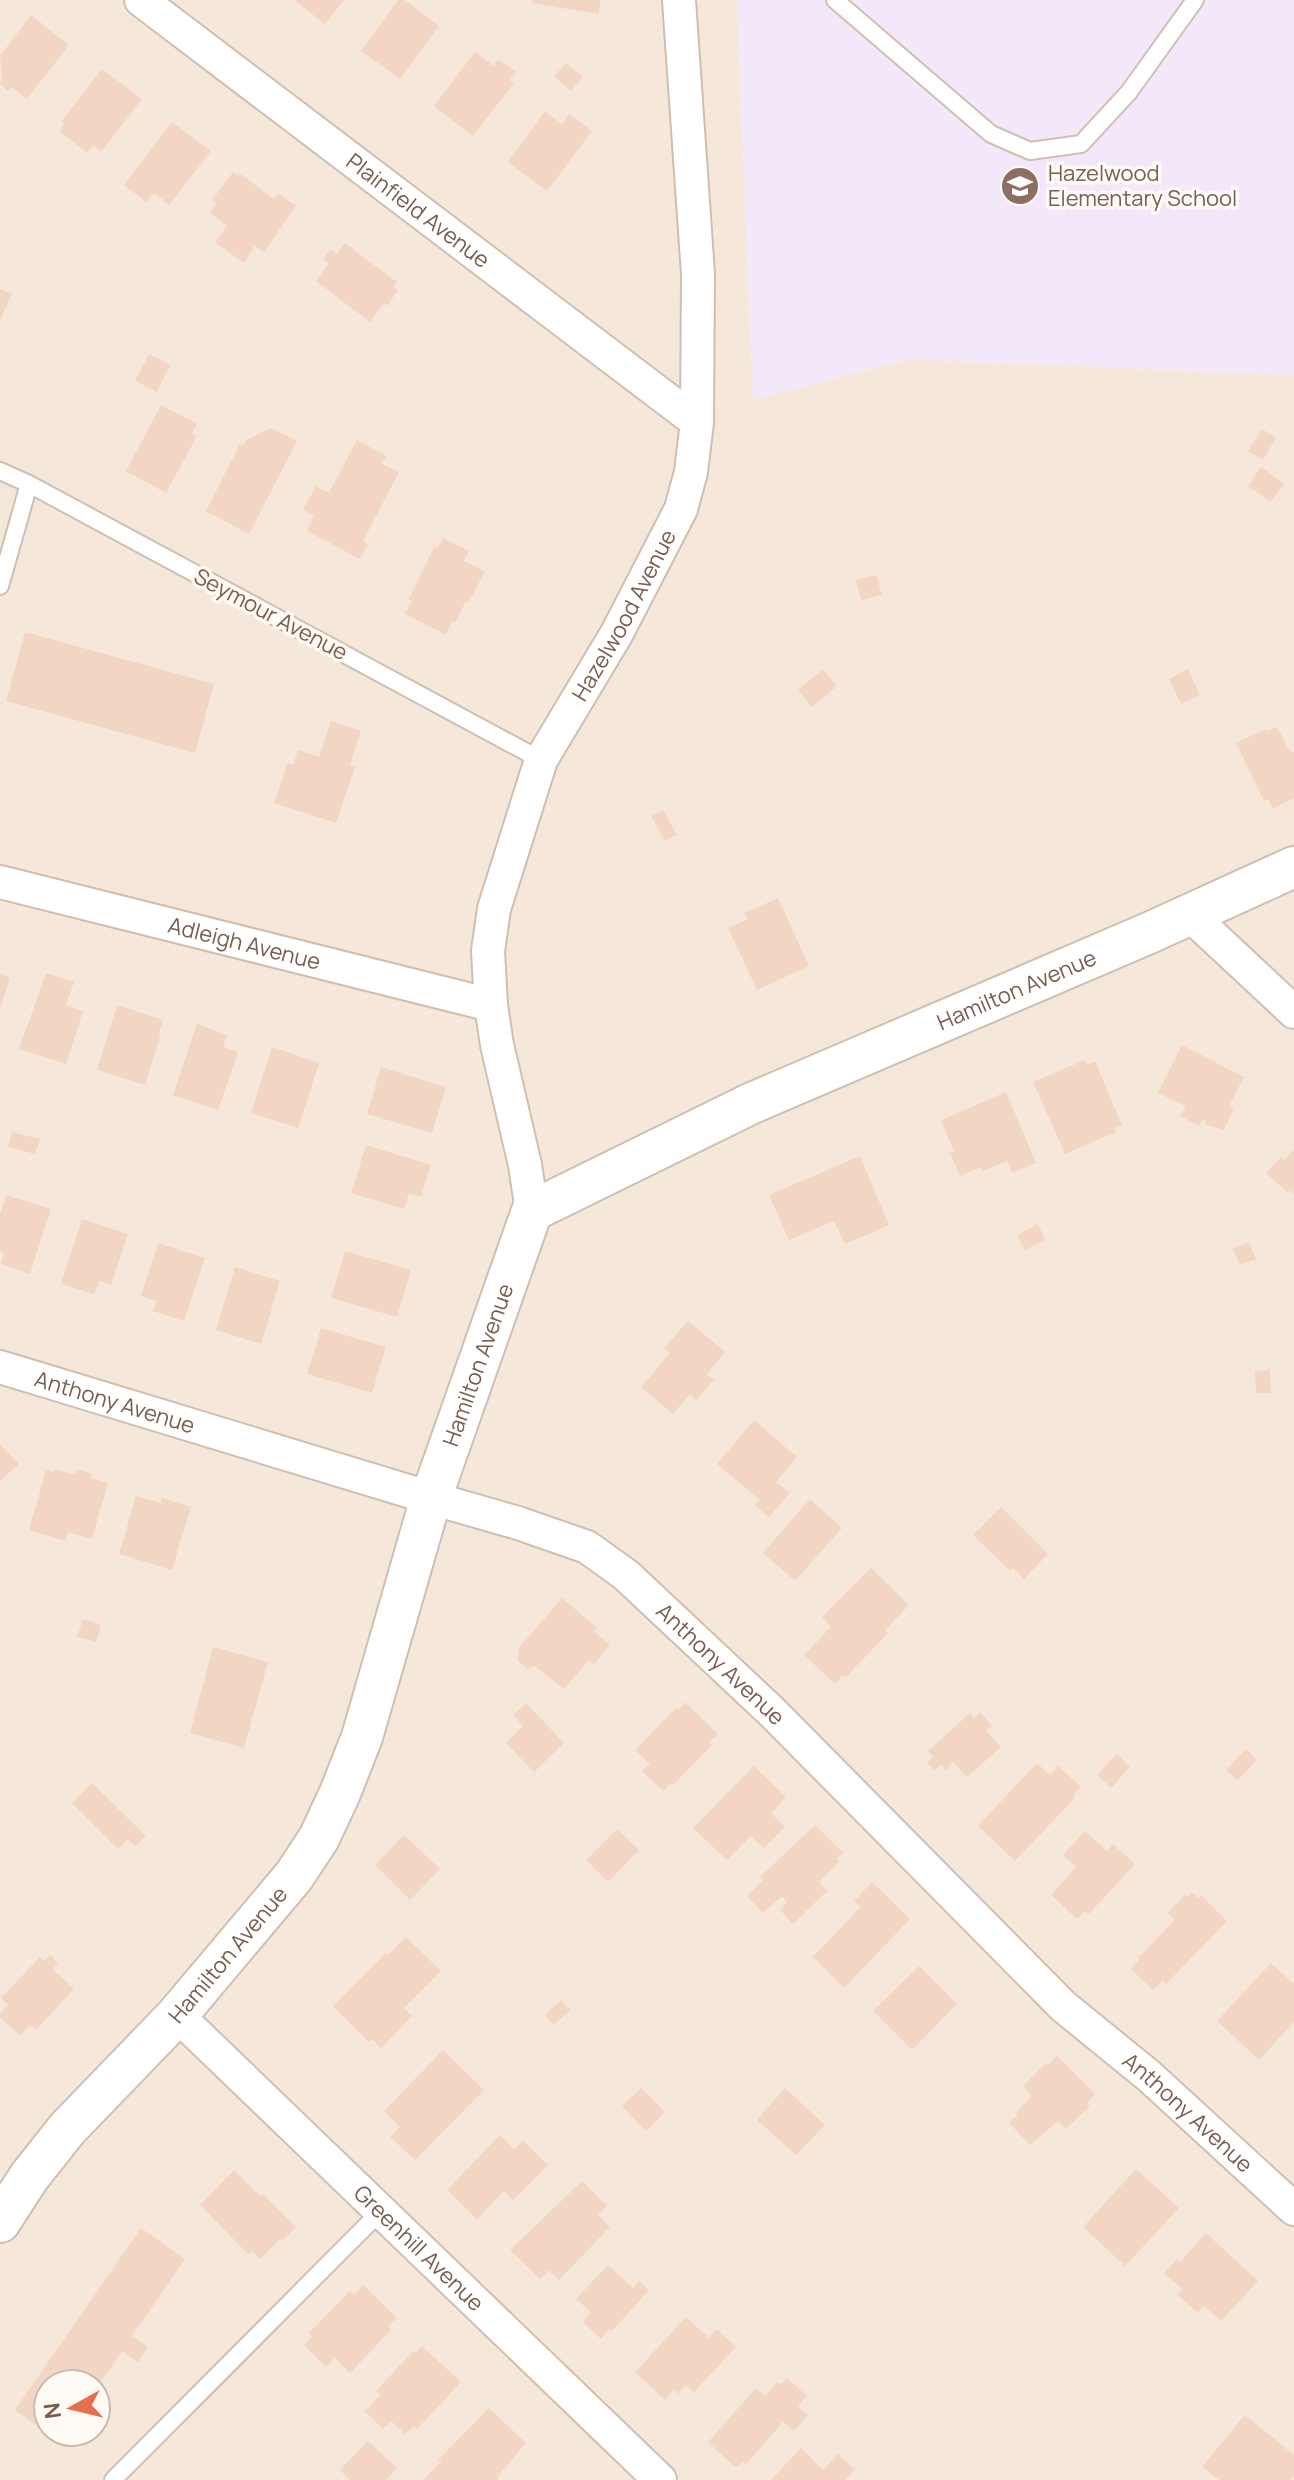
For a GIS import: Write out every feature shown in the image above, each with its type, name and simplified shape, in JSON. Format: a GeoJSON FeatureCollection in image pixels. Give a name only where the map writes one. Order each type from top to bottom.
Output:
{"type":"FeatureCollection","features":[{"type":"Feature","properties":{"kind":"street","name":"Plainfield Avenue"},"geometry":{"type":"LineString","coordinates":[[141,0],[697,422]]}},
{"type":"Feature","properties":{"kind":"street","name":"Hazelwood Avenue"},"geometry":{"type":"LineString","coordinates":[[532,1211],[525,1165],[499,1057],[491,1005],[488,951],[494,909],[541,760],[617,633],[681,509],[691,472],[697,422],[698,274],[679,0]]}},
{"type":"Feature","properties":{"kind":"street","name":"Hamilton Avenue"},"geometry":{"type":"LineString","coordinates":[[0,2222],[29,2177],[67,2129],[177,2015],[294,1876],[319,1838],[362,1737],[431,1498],[532,1211],[750,1104],[1190,915],[1294,867]]}},
{"type":"Feature","properties":{"kind":"street","name":"Adleigh Avenue"},"geometry":{"type":"LineString","coordinates":[[0,882],[491,1005]]}},
{"type":"Feature","properties":{"kind":"street"},"geometry":{"type":"LineString","coordinates":[[1190,915],[1294,1012]]}},
{"type":"Feature","properties":{"kind":"street","name":"Anthony Avenue"},"geometry":{"type":"LineString","coordinates":[[0,1367],[518,1523],[587,1547],[626,1575],[772,1712],[1063,2006],[1149,2076],[1294,2209]]}},
{"type":"Feature","properties":{"kind":"street","name":"Greenhill Avenue"},"geometry":{"type":"LineString","coordinates":[[177,2015],[660,2480]]}},
{"type":"Feature","properties":{"kind":"lane"},"geometry":{"type":"LineString","coordinates":[[835,0],[991,134],[1030,151],[1081,144],[1129,92],[1195,0]]}},
{"type":"Feature","properties":{"kind":"lane","name":"Seymour Avenue"},"geometry":{"type":"LineString","coordinates":[[0,471],[541,760]]}},
{"type":"Feature","properties":{"kind":"lane"},"geometry":{"type":"LineString","coordinates":[[0,586],[29,484]]}},
{"type":"Feature","properties":{"kind":"lane"},"geometry":{"type":"LineString","coordinates":[[113,2480],[381,2211]]}},
{"type":"Feature","properties":{"kind":"shaded area"},"geometry":{"type":"Polygon","coordinates":[[[0,0],[737,0],[753,399],[909,359],[1294,375],[1294,2480],[0,2480],[0,0]]]}},
{"type":"Feature","properties":{"kind":"shaded area","name":"Hazelwood Elementary School"},"geometry":{"type":"Polygon","coordinates":[[[737,0],[1294,0],[1294,375],[909,359],[753,400],[737,0]]]}},
{"type":"Feature","properties":{"kind":"building"},"geometry":{"type":"Polygon","coordinates":[[[294,0],[344,0],[325,24],[294,0]]]}},
{"type":"Feature","properties":{"kind":"building"},"geometry":{"type":"Polygon","coordinates":[[[398,0],[405,0],[439,26],[400,79],[361,51],[398,0]]]}},
{"type":"Feature","properties":{"kind":"building"},"geometry":{"type":"Polygon","coordinates":[[[533,0],[601,0],[598,14],[532,3],[533,0]]]}},
{"type":"Feature","properties":{"kind":"building"},"geometry":{"type":"Polygon","coordinates":[[[31,15],[69,45],[27,99],[12,87],[8,91],[0,84],[0,56],[31,15]]]}},
{"type":"Feature","properties":{"kind":"building"},"geometry":{"type":"Polygon","coordinates":[[[475,52],[494,66],[498,59],[516,72],[510,79],[514,83],[473,136],[434,106],[475,52]]]}},
{"type":"Feature","properties":{"kind":"building"},"geometry":{"type":"Polygon","coordinates":[[[566,63],[583,77],[571,91],[554,76],[566,63]]]}},
{"type":"Feature","properties":{"kind":"building"},"geometry":{"type":"Polygon","coordinates":[[[102,69],[142,99],[101,152],[93,145],[87,153],[59,131],[64,124],[61,122],[102,69]]]}},
{"type":"Feature","properties":{"kind":"building"},"geometry":{"type":"Polygon","coordinates":[[[545,111],[562,124],[569,114],[592,131],[547,191],[508,162],[545,111]]]}},
{"type":"Feature","properties":{"kind":"building"},"geometry":{"type":"Polygon","coordinates":[[[172,122],[211,151],[169,205],[154,193],[146,202],[124,185],[172,122]]]}},
{"type":"Feature","properties":{"kind":"building"},"geometry":{"type":"Polygon","coordinates":[[[233,172],[238,176],[239,173],[274,199],[278,193],[296,206],[264,252],[255,246],[244,263],[215,242],[227,226],[210,213],[217,203],[212,200],[233,172]]]}},
{"type":"Feature","properties":{"kind":"building"},"geometry":{"type":"Polygon","coordinates":[[[345,243],[397,282],[393,287],[398,290],[370,322],[316,281],[329,263],[323,259],[331,249],[337,254],[345,243]]]}},
{"type":"Feature","properties":{"kind":"building"},"geometry":{"type":"Polygon","coordinates":[[[0,289],[12,294],[0,320],[0,289]]]}},
{"type":"Feature","properties":{"kind":"building"},"geometry":{"type":"Polygon","coordinates":[[[149,354],[170,365],[157,392],[135,381],[149,354]]]}},
{"type":"Feature","properties":{"kind":"building"},"geometry":{"type":"Polygon","coordinates":[[[161,405],[197,424],[192,434],[197,436],[166,493],[126,471],[161,405]]]}},
{"type":"Feature","properties":{"kind":"building"},"geometry":{"type":"Polygon","coordinates":[[[271,428],[297,441],[249,534],[206,511],[240,444],[243,446],[246,440],[271,428]]]}},
{"type":"Feature","properties":{"kind":"building"},"geometry":{"type":"Polygon","coordinates":[[[1262,429],[1276,438],[1263,460],[1248,451],[1262,429]]]}},
{"type":"Feature","properties":{"kind":"building"},"geometry":{"type":"Polygon","coordinates":[[[357,440],[386,456],[382,464],[399,472],[363,541],[368,544],[360,559],[307,531],[314,516],[303,510],[316,486],[329,493],[357,440]]]}},
{"type":"Feature","properties":{"kind":"building"},"geometry":{"type":"Polygon","coordinates":[[[1261,467],[1284,484],[1270,502],[1248,486],[1261,467]]]}},
{"type":"Feature","properties":{"kind":"building"},"geometry":{"type":"Polygon","coordinates":[[[443,538],[469,551],[464,561],[485,571],[469,602],[466,601],[455,623],[452,621],[446,635],[405,614],[434,547],[438,548],[443,538]]]}},
{"type":"Feature","properties":{"kind":"building"},"geometry":{"type":"Polygon","coordinates":[[[876,575],[882,595],[861,600],[856,580],[876,575]]]}},
{"type":"Feature","properties":{"kind":"building"},"geometry":{"type":"Polygon","coordinates":[[[25,632],[214,684],[195,753],[6,701],[25,632]]]}},
{"type":"Feature","properties":{"kind":"building"},"geometry":{"type":"Polygon","coordinates":[[[823,669],[837,686],[812,707],[798,690],[823,669]]]}},
{"type":"Feature","properties":{"kind":"building"},"geometry":{"type":"Polygon","coordinates":[[[1188,669],[1200,695],[1181,704],[1169,679],[1188,669]]]}},
{"type":"Feature","properties":{"kind":"building"},"geometry":{"type":"Polygon","coordinates":[[[331,721],[361,731],[350,765],[355,767],[336,823],[274,803],[288,763],[293,765],[298,750],[319,757],[331,721]]]}},
{"type":"Feature","properties":{"kind":"building"},"geometry":{"type":"Polygon","coordinates":[[[1277,727],[1291,753],[1294,751],[1294,798],[1273,809],[1268,799],[1264,801],[1236,743],[1277,727]]]}},
{"type":"Feature","properties":{"kind":"building"},"geometry":{"type":"Polygon","coordinates":[[[663,810],[677,835],[665,841],[651,816],[663,810]]]}},
{"type":"Feature","properties":{"kind":"building"},"geometry":{"type":"Polygon","coordinates":[[[778,898],[809,966],[757,990],[728,928],[748,919],[745,913],[778,898]]]}},
{"type":"Feature","properties":{"kind":"building"},"geometry":{"type":"Polygon","coordinates":[[[46,973],[74,982],[66,1005],[83,1011],[66,1064],[19,1049],[46,973]]]}},
{"type":"Feature","properties":{"kind":"building"},"geometry":{"type":"Polygon","coordinates":[[[0,974],[10,978],[1,1006],[0,1006],[0,974]]]}},
{"type":"Feature","properties":{"kind":"building"},"geometry":{"type":"Polygon","coordinates":[[[117,1005],[163,1020],[145,1085],[97,1070],[117,1005]]]}},
{"type":"Feature","properties":{"kind":"building"},"geometry":{"type":"Polygon","coordinates":[[[197,1024],[227,1035],[223,1047],[238,1052],[218,1110],[173,1095],[197,1024]]]}},
{"type":"Feature","properties":{"kind":"building"},"geometry":{"type":"Polygon","coordinates":[[[1182,1045],[1244,1077],[1229,1106],[1234,1108],[1224,1130],[1205,1124],[1206,1121],[1202,1119],[1199,1126],[1180,1116],[1186,1106],[1158,1093],[1182,1045]]]}},
{"type":"Feature","properties":{"kind":"building"},"geometry":{"type":"Polygon","coordinates":[[[272,1047],[319,1063],[298,1128],[251,1113],[272,1047]]]}},
{"type":"Feature","properties":{"kind":"building"},"geometry":{"type":"Polygon","coordinates":[[[1085,1060],[1087,1065],[1095,1061],[1122,1125],[1115,1128],[1116,1132],[1065,1154],[1033,1082],[1085,1060]]]}},
{"type":"Feature","properties":{"kind":"building"},"geometry":{"type":"Polygon","coordinates":[[[381,1067],[446,1087],[432,1133],[367,1114],[381,1067]]]}},
{"type":"Feature","properties":{"kind":"building"},"geometry":{"type":"Polygon","coordinates":[[[1006,1092],[1036,1163],[1012,1173],[1007,1161],[960,1176],[941,1120],[1006,1092]]]}},
{"type":"Feature","properties":{"kind":"building"},"geometry":{"type":"Polygon","coordinates":[[[12,1132],[40,1139],[35,1154],[8,1147],[12,1132]]]}},
{"type":"Feature","properties":{"kind":"building"},"geometry":{"type":"Polygon","coordinates":[[[366,1145],[431,1165],[421,1197],[409,1193],[404,1209],[351,1193],[366,1145]]]}},
{"type":"Feature","properties":{"kind":"building"},"geometry":{"type":"Polygon","coordinates":[[[1294,1149],[1294,1194],[1290,1190],[1288,1193],[1266,1173],[1294,1149]]]}},
{"type":"Feature","properties":{"kind":"building"},"geometry":{"type":"Polygon","coordinates":[[[860,1156],[889,1225],[845,1244],[834,1221],[789,1240],[769,1195],[860,1156]]]}},
{"type":"Feature","properties":{"kind":"building"},"geometry":{"type":"Polygon","coordinates":[[[6,1195],[51,1209],[30,1274],[1,1264],[4,1252],[0,1251],[0,1214],[6,1195]]]}},
{"type":"Feature","properties":{"kind":"building"},"geometry":{"type":"Polygon","coordinates":[[[82,1219],[128,1234],[111,1285],[99,1281],[94,1294],[61,1284],[82,1219]]]}},
{"type":"Feature","properties":{"kind":"building"},"geometry":{"type":"Polygon","coordinates":[[[1038,1224],[1045,1240],[1025,1250],[1017,1235],[1038,1224]]]}},
{"type":"Feature","properties":{"kind":"building"},"geometry":{"type":"Polygon","coordinates":[[[1249,1242],[1256,1259],[1240,1265],[1233,1249],[1249,1242]]]}},
{"type":"Feature","properties":{"kind":"building"},"geometry":{"type":"Polygon","coordinates":[[[158,1243],[205,1258],[184,1321],[153,1311],[157,1301],[141,1296],[158,1243]]]}},
{"type":"Feature","properties":{"kind":"building"},"geometry":{"type":"Polygon","coordinates":[[[345,1251],[411,1270],[397,1317],[331,1298],[345,1251]]]}},
{"type":"Feature","properties":{"kind":"building"},"geometry":{"type":"Polygon","coordinates":[[[235,1267],[280,1281],[261,1344],[216,1330],[235,1267]]]}},
{"type":"Feature","properties":{"kind":"building"},"geometry":{"type":"Polygon","coordinates":[[[688,1321],[725,1352],[707,1374],[714,1380],[696,1400],[690,1394],[673,1414],[641,1387],[670,1353],[664,1348],[688,1321]]]}},
{"type":"Feature","properties":{"kind":"building"},"geometry":{"type":"Polygon","coordinates":[[[321,1328],[386,1347],[372,1393],[307,1374],[321,1328]]]}},
{"type":"Feature","properties":{"kind":"building"},"geometry":{"type":"Polygon","coordinates":[[[1270,1370],[1271,1393],[1256,1393],[1255,1371],[1270,1370]]]}},
{"type":"Feature","properties":{"kind":"building"},"geometry":{"type":"Polygon","coordinates":[[[754,1420],[797,1457],[776,1482],[790,1493],[769,1517],[755,1505],[760,1500],[717,1464],[754,1420]]]}},
{"type":"Feature","properties":{"kind":"building"},"geometry":{"type":"Polygon","coordinates":[[[0,1444],[19,1464],[0,1481],[0,1444]]]}},
{"type":"Feature","properties":{"kind":"building"},"geometry":{"type":"Polygon","coordinates":[[[55,1469],[75,1475],[77,1469],[92,1474],[90,1478],[108,1483],[92,1539],[68,1532],[65,1541],[29,1530],[46,1470],[54,1472],[55,1469]]]}},
{"type":"Feature","properties":{"kind":"building"},"geometry":{"type":"Polygon","coordinates":[[[136,1496],[161,1503],[162,1498],[191,1507],[172,1570],[119,1554],[136,1496]]]}},
{"type":"Feature","properties":{"kind":"building"},"geometry":{"type":"Polygon","coordinates":[[[810,1499],[842,1528],[795,1581],[763,1553],[810,1499]]]}},
{"type":"Feature","properties":{"kind":"building"},"geometry":{"type":"Polygon","coordinates":[[[1001,1507],[1048,1554],[1024,1579],[1013,1568],[1010,1571],[973,1535],[1001,1507]]]}},
{"type":"Feature","properties":{"kind":"building"},"geometry":{"type":"Polygon","coordinates":[[[871,1568],[909,1605],[885,1630],[888,1633],[846,1677],[843,1675],[835,1684],[804,1655],[831,1627],[822,1617],[871,1568]]]}},
{"type":"Feature","properties":{"kind":"building"},"geometry":{"type":"Polygon","coordinates":[[[562,1598],[597,1628],[594,1631],[610,1645],[594,1664],[589,1660],[564,1689],[535,1666],[527,1669],[518,1661],[517,1650],[562,1598]]]}},
{"type":"Feature","properties":{"kind":"building"},"geometry":{"type":"Polygon","coordinates":[[[83,1619],[101,1625],[96,1642],[77,1637],[83,1619]]]}},
{"type":"Feature","properties":{"kind":"building"},"geometry":{"type":"Polygon","coordinates":[[[213,1647],[268,1662],[244,1748],[190,1733],[213,1647]]]}},
{"type":"Feature","properties":{"kind":"building"},"geometry":{"type":"Polygon","coordinates":[[[685,1702],[718,1734],[710,1742],[712,1745],[672,1786],[670,1784],[663,1791],[642,1771],[650,1764],[635,1750],[685,1702]]]}},
{"type":"Feature","properties":{"kind":"building"},"geometry":{"type":"Polygon","coordinates":[[[526,1703],[564,1743],[534,1772],[506,1743],[523,1726],[513,1715],[526,1703]]]}},
{"type":"Feature","properties":{"kind":"building"},"geometry":{"type":"Polygon","coordinates":[[[980,1712],[992,1726],[986,1731],[1001,1747],[967,1777],[953,1762],[946,1770],[941,1765],[934,1771],[927,1763],[933,1757],[928,1751],[970,1713],[974,1718],[980,1712]]]}},
{"type":"Feature","properties":{"kind":"building"},"geometry":{"type":"Polygon","coordinates":[[[1246,1749],[1257,1760],[1237,1781],[1226,1770],[1246,1749]]]}},
{"type":"Feature","properties":{"kind":"building"},"geometry":{"type":"Polygon","coordinates":[[[1117,1754],[1130,1767],[1111,1788],[1097,1775],[1117,1754]]]}},
{"type":"Feature","properties":{"kind":"building"},"geometry":{"type":"Polygon","coordinates":[[[1037,1763],[1050,1775],[1058,1766],[1081,1787],[1073,1796],[1075,1798],[1015,1861],[978,1826],[1037,1763]]]}},
{"type":"Feature","properties":{"kind":"building"},"geometry":{"type":"Polygon","coordinates":[[[754,1766],[786,1797],[771,1813],[785,1827],[764,1848],[751,1836],[727,1860],[693,1828],[754,1766]]]}},
{"type":"Feature","properties":{"kind":"building"},"geometry":{"type":"Polygon","coordinates":[[[92,1783],[146,1836],[135,1846],[128,1839],[118,1849],[72,1803],[92,1783]]]}},
{"type":"Feature","properties":{"kind":"building"},"geometry":{"type":"Polygon","coordinates":[[[815,1825],[843,1853],[836,1859],[839,1862],[819,1882],[827,1891],[793,1924],[780,1910],[787,1902],[782,1896],[763,1913],[747,1896],[763,1880],[760,1877],[815,1825]]]}},
{"type":"Feature","properties":{"kind":"building"},"geometry":{"type":"Polygon","coordinates":[[[617,1829],[639,1850],[608,1882],[586,1860],[617,1829]]]}},
{"type":"Feature","properties":{"kind":"building"},"geometry":{"type":"Polygon","coordinates":[[[1085,1831],[1107,1851],[1113,1844],[1135,1864],[1089,1914],[1084,1911],[1077,1919],[1051,1895],[1076,1867],[1063,1855],[1085,1831]]]}},
{"type":"Feature","properties":{"kind":"building"},"geometry":{"type":"Polygon","coordinates":[[[404,1835],[440,1869],[410,1900],[375,1865],[404,1835]]]}},
{"type":"Feature","properties":{"kind":"building"},"geometry":{"type":"Polygon","coordinates":[[[872,1882],[910,1919],[844,1988],[813,1957],[861,1907],[854,1901],[872,1882]]]}},
{"type":"Feature","properties":{"kind":"building"},"geometry":{"type":"Polygon","coordinates":[[[1192,1892],[1198,1898],[1201,1895],[1227,1921],[1166,1984],[1163,1980],[1153,1990],[1131,1969],[1175,1920],[1167,1913],[1192,1892]]]}},
{"type":"Feature","properties":{"kind":"building"},"geometry":{"type":"Polygon","coordinates":[[[406,1937],[441,1971],[404,2008],[412,2016],[381,2048],[372,2039],[369,2042],[333,2006],[406,1937]]]}},
{"type":"Feature","properties":{"kind":"building"},"geometry":{"type":"Polygon","coordinates":[[[50,1955],[58,1963],[53,1969],[74,1989],[36,2030],[30,2025],[20,2036],[0,2017],[8,2005],[1,1998],[40,1957],[44,1961],[50,1955]]]}},
{"type":"Feature","properties":{"kind":"building"},"geometry":{"type":"Polygon","coordinates":[[[1271,1963],[1294,1984],[1294,2022],[1259,2060],[1217,2021],[1271,1963]]]}},
{"type":"Feature","properties":{"kind":"building"},"geometry":{"type":"Polygon","coordinates":[[[919,1966],[957,2004],[912,2050],[873,2011],[919,1966]]]}},
{"type":"Feature","properties":{"kind":"building"},"geometry":{"type":"Polygon","coordinates":[[[561,2000],[570,2010],[554,2025],[545,2015],[561,2000]]]}},
{"type":"Feature","properties":{"kind":"building"},"geometry":{"type":"Polygon","coordinates":[[[443,2050],[484,2090],[415,2160],[390,2137],[400,2127],[384,2111],[443,2050]]]}},
{"type":"Feature","properties":{"kind":"building"},"geometry":{"type":"Polygon","coordinates":[[[1057,2056],[1095,2094],[1087,2103],[1090,2106],[1066,2129],[1058,2121],[1030,2145],[1009,2123],[1032,2096],[1023,2086],[1057,2056]]]}},
{"type":"Feature","properties":{"kind":"building"},"geometry":{"type":"Polygon","coordinates":[[[641,2088],[665,2112],[646,2131],[622,2106],[641,2088]]]}},
{"type":"Feature","properties":{"kind":"building"},"geometry":{"type":"Polygon","coordinates":[[[785,2088],[825,2125],[796,2155],[757,2120],[785,2088]]]}},
{"type":"Feature","properties":{"kind":"building"},"geometry":{"type":"Polygon","coordinates":[[[500,2135],[514,2149],[523,2141],[548,2165],[513,2200],[504,2191],[477,2219],[447,2190],[500,2135]]]}},
{"type":"Feature","properties":{"kind":"building"},"geometry":{"type":"Polygon","coordinates":[[[1136,2169],[1179,2208],[1125,2266],[1083,2227],[1136,2169]]]}},
{"type":"Feature","properties":{"kind":"building"},"geometry":{"type":"Polygon","coordinates":[[[234,2170],[296,2227],[260,2259],[252,2251],[248,2254],[200,2205],[234,2170]]]}},
{"type":"Feature","properties":{"kind":"building"},"geometry":{"type":"Polygon","coordinates":[[[582,2181],[607,2206],[598,2215],[610,2227],[559,2280],[549,2270],[540,2279],[510,2250],[582,2181]]]}},
{"type":"Feature","properties":{"kind":"building"},"geometry":{"type":"Polygon","coordinates":[[[141,2228],[185,2259],[132,2336],[148,2347],[138,2362],[122,2351],[110,2368],[44,2368],[141,2228]]]}},
{"type":"Feature","properties":{"kind":"building"},"geometry":{"type":"Polygon","coordinates":[[[1206,2233],[1258,2281],[1221,2321],[1204,2306],[1198,2313],[1177,2294],[1182,2289],[1164,2273],[1177,2259],[1180,2262],[1206,2233]]]}},
{"type":"Feature","properties":{"kind":"building"},"geometry":{"type":"Polygon","coordinates":[[[608,2265],[633,2288],[639,2281],[649,2290],[601,2339],[583,2322],[591,2312],[576,2299],[608,2265]]]}},
{"type":"Feature","properties":{"kind":"building"},"geometry":{"type":"Polygon","coordinates":[[[363,2285],[397,2318],[388,2326],[391,2330],[350,2373],[335,2358],[326,2367],[304,2345],[312,2337],[309,2333],[350,2291],[354,2295],[363,2285]]]}},
{"type":"Feature","properties":{"kind":"building"},"geometry":{"type":"Polygon","coordinates":[[[686,2317],[709,2338],[717,2329],[736,2347],[694,2392],[686,2385],[678,2394],[674,2390],[665,2400],[635,2372],[686,2317]]]}},
{"type":"Feature","properties":{"kind":"building"},"geometry":{"type":"Polygon","coordinates":[[[422,2346],[461,2382],[417,2429],[414,2426],[405,2434],[391,2421],[383,2429],[365,2411],[381,2395],[376,2391],[413,2351],[422,2346]]]}},
{"type":"Feature","properties":{"kind":"building"},"geometry":{"type":"Polygon","coordinates":[[[787,2378],[807,2396],[798,2406],[808,2415],[794,2431],[783,2422],[746,2464],[743,2461],[736,2468],[708,2442],[756,2388],[765,2396],[778,2382],[780,2385],[787,2378]]]}},
{"type":"Feature","properties":{"kind":"building"},"geometry":{"type":"Polygon","coordinates":[[[32,2385],[32,2422],[15,2410],[32,2385]]]}},
{"type":"Feature","properties":{"kind":"building"},"geometry":{"type":"Polygon","coordinates":[[[489,2408],[526,2443],[498,2476],[498,2480],[423,2480],[441,2462],[438,2460],[489,2408]]]}},
{"type":"Feature","properties":{"kind":"building"},"geometry":{"type":"Polygon","coordinates":[[[1245,2415],[1294,2455],[1294,2476],[1291,2480],[1219,2480],[1202,2467],[1245,2415]]]}},
{"type":"Feature","properties":{"kind":"building"},"geometry":{"type":"Polygon","coordinates":[[[368,2441],[397,2468],[386,2480],[350,2480],[340,2470],[368,2441]]]}},
{"type":"Feature","properties":{"kind":"building"},"geometry":{"type":"Polygon","coordinates":[[[801,2448],[823,2470],[838,2454],[855,2470],[845,2480],[771,2480],[801,2448]]]}},
{"type":"Feature","properties":{"kind":"place","name":"Hazelwood Elementary School"},"geometry":{"type":"Point","coordinates":[1020,186]}}]}
